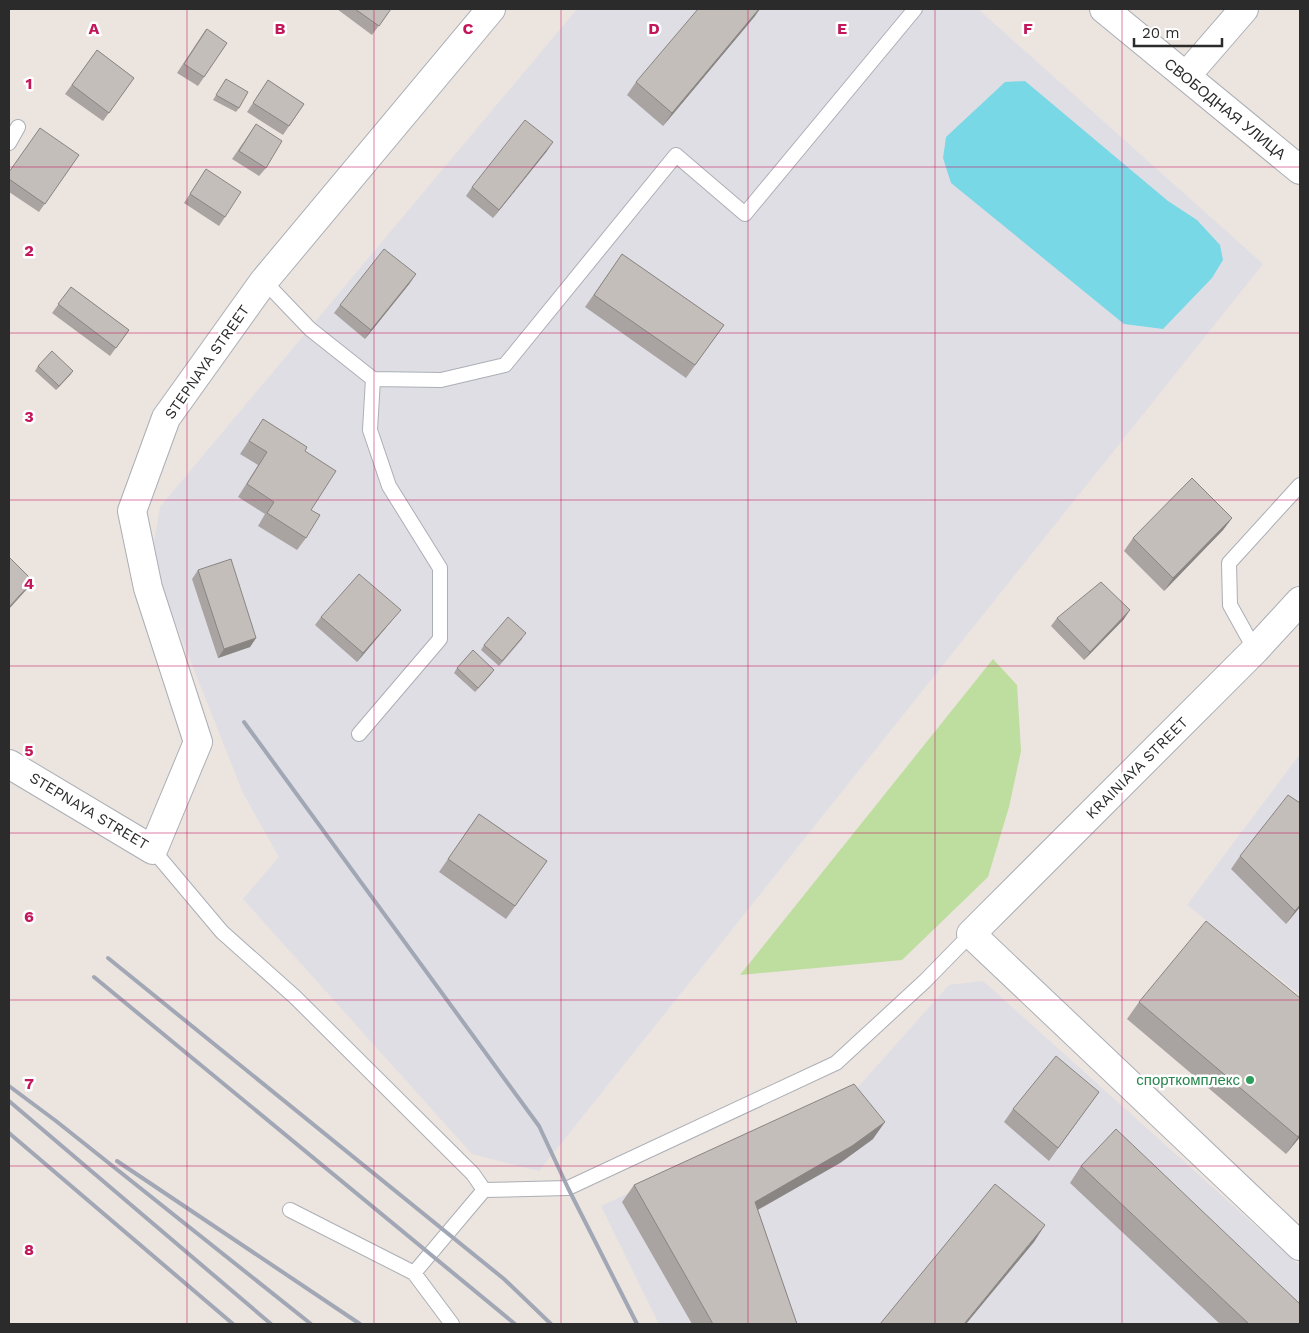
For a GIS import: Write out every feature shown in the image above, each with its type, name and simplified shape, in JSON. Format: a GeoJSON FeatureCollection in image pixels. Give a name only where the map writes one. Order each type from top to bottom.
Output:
{"type":"FeatureCollection","features":[{"type":"Feature","properties":{"kind":"street","name":"STEPNAYA STREET"},"geometry":{"type":"LineString","coordinates":[[9,764],[153,850],[198,742],[148,588],[132,511],[166,418],[264,281],[490,9]]}},
{"type":"Feature","properties":{"kind":"street","name":"СВОБОДНАЯ УЛИЦА"},"geometry":{"type":"LineString","coordinates":[[1104,9],[1300,170]]}},
{"type":"Feature","properties":{"kind":"street"},"geometry":{"type":"LineString","coordinates":[[1186,76],[1244,9]]}},
{"type":"Feature","properties":{"kind":"street","name":"KRAINIAYA STREET"},"geometry":{"type":"LineString","coordinates":[[971,934],[1255,650],[1300,600]]}},
{"type":"Feature","properties":{"kind":"street"},"geometry":{"type":"LineString","coordinates":[[971,934],[1300,1246]]}},
{"type":"Feature","properties":{"kind":"lane"},"geometry":{"type":"LineString","coordinates":[[264,281],[310,329],[374,379],[441,380],[505,365],[676,155],[745,214],[915,9]]}},
{"type":"Feature","properties":{"kind":"lane"},"geometry":{"type":"LineString","coordinates":[[9,143],[18,126]]}},
{"type":"Feature","properties":{"kind":"lane"},"geometry":{"type":"LineString","coordinates":[[359,734],[440,639],[440,568],[389,486],[370,430],[374,379]]}},
{"type":"Feature","properties":{"kind":"lane"},"geometry":{"type":"LineString","coordinates":[[1255,650],[1230,605],[1228,563],[1300,485]]}},
{"type":"Feature","properties":{"kind":"lane"},"geometry":{"type":"LineString","coordinates":[[153,850],[222,932],[302,1004],[474,1174],[484,1190]]}},
{"type":"Feature","properties":{"kind":"lane"},"geometry":{"type":"LineString","coordinates":[[414,1273],[484,1190],[568,1188],[836,1063],[925,981],[971,934]]}},
{"type":"Feature","properties":{"kind":"lane"},"geometry":{"type":"LineString","coordinates":[[290,1210],[414,1273],[452,1324]]}},
{"type":"Feature","properties":{"kind":"shaded area"},"geometry":{"type":"Polygon","coordinates":[[[577,9],[978,9],[1263,264],[539,1171],[472,1154],[243,899],[279,857],[243,793],[151,561],[160,507],[577,9]]]}},
{"type":"Feature","properties":{"kind":"shaded area"},"geometry":{"type":"Polygon","coordinates":[[[1300,754],[1300,995],[1187,905],[1300,754]]]}},
{"type":"Feature","properties":{"kind":"shaded area"},"geometry":{"type":"Polygon","coordinates":[[[983,981],[1300,1266],[1300,1324],[659,1324],[601,1206],[858,1087],[949,985],[983,981]]]}},
{"type":"Feature","properties":{"kind":"green space"},"geometry":{"type":"Polygon","coordinates":[[[993,659],[1017,685],[1021,751],[1009,807],[988,877],[902,960],[740,975],[993,659]]]}},
{"type":"Feature","properties":{"kind":"water"},"geometry":{"type":"Polygon","coordinates":[[[1025,81],[1168,201],[1197,220],[1220,245],[1223,260],[1212,278],[1163,329],[1124,324],[951,183],[943,158],[946,137],[1005,82],[1025,81]]]}},
{"type":"Feature","properties":{"kind":"building"},"geometry":{"type":"Polygon","coordinates":[[[355,9],[391,9],[379,26],[355,9]]]}},
{"type":"Feature","properties":{"kind":"building"},"geometry":{"type":"Polygon","coordinates":[[[698,9],[759,9],[672,113],[636,82],[698,9]]]}},
{"type":"Feature","properties":{"kind":"building"},"geometry":{"type":"Polygon","coordinates":[[[207,29],[227,43],[204,77],[184,64],[207,29]]]}},
{"type":"Feature","properties":{"kind":"building"},"geometry":{"type":"Polygon","coordinates":[[[97,50],[134,78],[109,113],[72,85],[97,50]]]}},
{"type":"Feature","properties":{"kind":"building"},"geometry":{"type":"Polygon","coordinates":[[[226,79],[248,92],[239,108],[216,95],[226,79]]]}},
{"type":"Feature","properties":{"kind":"building"},"geometry":{"type":"Polygon","coordinates":[[[268,80],[304,104],[289,126],[253,103],[268,80]]]}},
{"type":"Feature","properties":{"kind":"building"},"geometry":{"type":"Polygon","coordinates":[[[525,120],[553,142],[499,210],[472,187],[525,120]]]}},
{"type":"Feature","properties":{"kind":"building"},"geometry":{"type":"Polygon","coordinates":[[[256,124],[282,141],[266,168],[239,151],[256,124]]]}},
{"type":"Feature","properties":{"kind":"building"},"geometry":{"type":"Polygon","coordinates":[[[40,128],[79,155],[45,204],[9,179],[9,172],[40,128]]]}},
{"type":"Feature","properties":{"kind":"building"},"geometry":{"type":"Polygon","coordinates":[[[206,169],[241,192],[225,217],[190,194],[206,169]]]}},
{"type":"Feature","properties":{"kind":"building"},"geometry":{"type":"Polygon","coordinates":[[[384,249],[416,274],[371,330],[340,305],[384,249]]]}},
{"type":"Feature","properties":{"kind":"building"},"geometry":{"type":"Polygon","coordinates":[[[622,254],[724,325],[695,365],[594,295],[622,254]]]}},
{"type":"Feature","properties":{"kind":"building"},"geometry":{"type":"Polygon","coordinates":[[[71,287],[129,330],[116,348],[58,304],[71,287]]]}},
{"type":"Feature","properties":{"kind":"building"},"geometry":{"type":"Polygon","coordinates":[[[52,351],[73,371],[59,386],[38,366],[52,351]]]}},
{"type":"Feature","properties":{"kind":"building"},"geometry":{"type":"Polygon","coordinates":[[[263,419],[307,447],[305,451],[336,471],[311,510],[320,515],[306,538],[267,513],[274,502],[247,484],[267,452],[249,441],[263,419]]]}},
{"type":"Feature","properties":{"kind":"building"},"geometry":{"type":"Polygon","coordinates":[[[1192,478],[1232,518],[1173,578],[1133,538],[1192,478]]]}},
{"type":"Feature","properties":{"kind":"building"},"geometry":{"type":"Polygon","coordinates":[[[9,557],[33,581],[9,607],[9,557]]]}},
{"type":"Feature","properties":{"kind":"building"},"geometry":{"type":"Polygon","coordinates":[[[231,559],[256,638],[224,649],[198,570],[231,559]]]}},
{"type":"Feature","properties":{"kind":"building"},"geometry":{"type":"Polygon","coordinates":[[[359,574],[401,610],[363,653],[321,617],[359,574]]]}},
{"type":"Feature","properties":{"kind":"building"},"geometry":{"type":"Polygon","coordinates":[[[1101,582],[1130,610],[1090,652],[1057,618],[1101,582]]]}},
{"type":"Feature","properties":{"kind":"building"},"geometry":{"type":"Polygon","coordinates":[[[508,617],[526,633],[502,661],[484,645],[508,617]]]}},
{"type":"Feature","properties":{"kind":"building"},"geometry":{"type":"Polygon","coordinates":[[[473,650],[494,670],[478,688],[457,668],[473,650]]]}},
{"type":"Feature","properties":{"kind":"building"},"geometry":{"type":"Polygon","coordinates":[[[1288,795],[1300,803],[1300,905],[1295,911],[1240,856],[1288,795]]]}},
{"type":"Feature","properties":{"kind":"building"},"geometry":{"type":"Polygon","coordinates":[[[479,814],[547,861],[515,906],[448,859],[479,814]]]}},
{"type":"Feature","properties":{"kind":"building","name":"спорткомплекс"},"geometry":{"type":"Polygon","coordinates":[[[1206,921],[1300,998],[1300,1134],[1298,1137],[1139,1002],[1206,921]]]}},
{"type":"Feature","properties":{"kind":"building"},"geometry":{"type":"Polygon","coordinates":[[[1056,1056],[1099,1092],[1058,1148],[1013,1109],[1056,1056]]]}},
{"type":"Feature","properties":{"kind":"building"},"geometry":{"type":"Polygon","coordinates":[[[854,1084],[885,1122],[852,1146],[755,1202],[797,1324],[713,1324],[634,1185],[854,1084]]]}},
{"type":"Feature","properties":{"kind":"building"},"geometry":{"type":"Polygon","coordinates":[[[1116,1129],[1300,1304],[1300,1324],[1249,1324],[1081,1166],[1116,1129]]]}},
{"type":"Feature","properties":{"kind":"building"},"geometry":{"type":"Polygon","coordinates":[[[995,1184],[1045,1225],[964,1324],[880,1324],[995,1184]]]}},
{"type":"Feature","properties":{"kind":"railway"},"geometry":{"type":"LineString","coordinates":[[244,722],[539,1126],[568,1188],[637,1324]]}},
{"type":"Feature","properties":{"kind":"railway"},"geometry":{"type":"LineString","coordinates":[[108,958],[504,1279],[551,1324]]}},
{"type":"Feature","properties":{"kind":"railway"},"geometry":{"type":"LineString","coordinates":[[94,977],[515,1324]]}},
{"type":"Feature","properties":{"kind":"railway"},"geometry":{"type":"LineString","coordinates":[[9,1086],[56,1121],[311,1324]]}},
{"type":"Feature","properties":{"kind":"railway"},"geometry":{"type":"LineString","coordinates":[[9,1101],[271,1324]]}},
{"type":"Feature","properties":{"kind":"railway"},"geometry":{"type":"LineString","coordinates":[[9,1133],[233,1324]]}},
{"type":"Feature","properties":{"kind":"railway"},"geometry":{"type":"LineString","coordinates":[[117,1161],[360,1324]]}},
{"type":"Feature","properties":{"kind":"place","name":"спорткомплекс"},"geometry":{"type":"Point","coordinates":[1250,1080]}}]}
